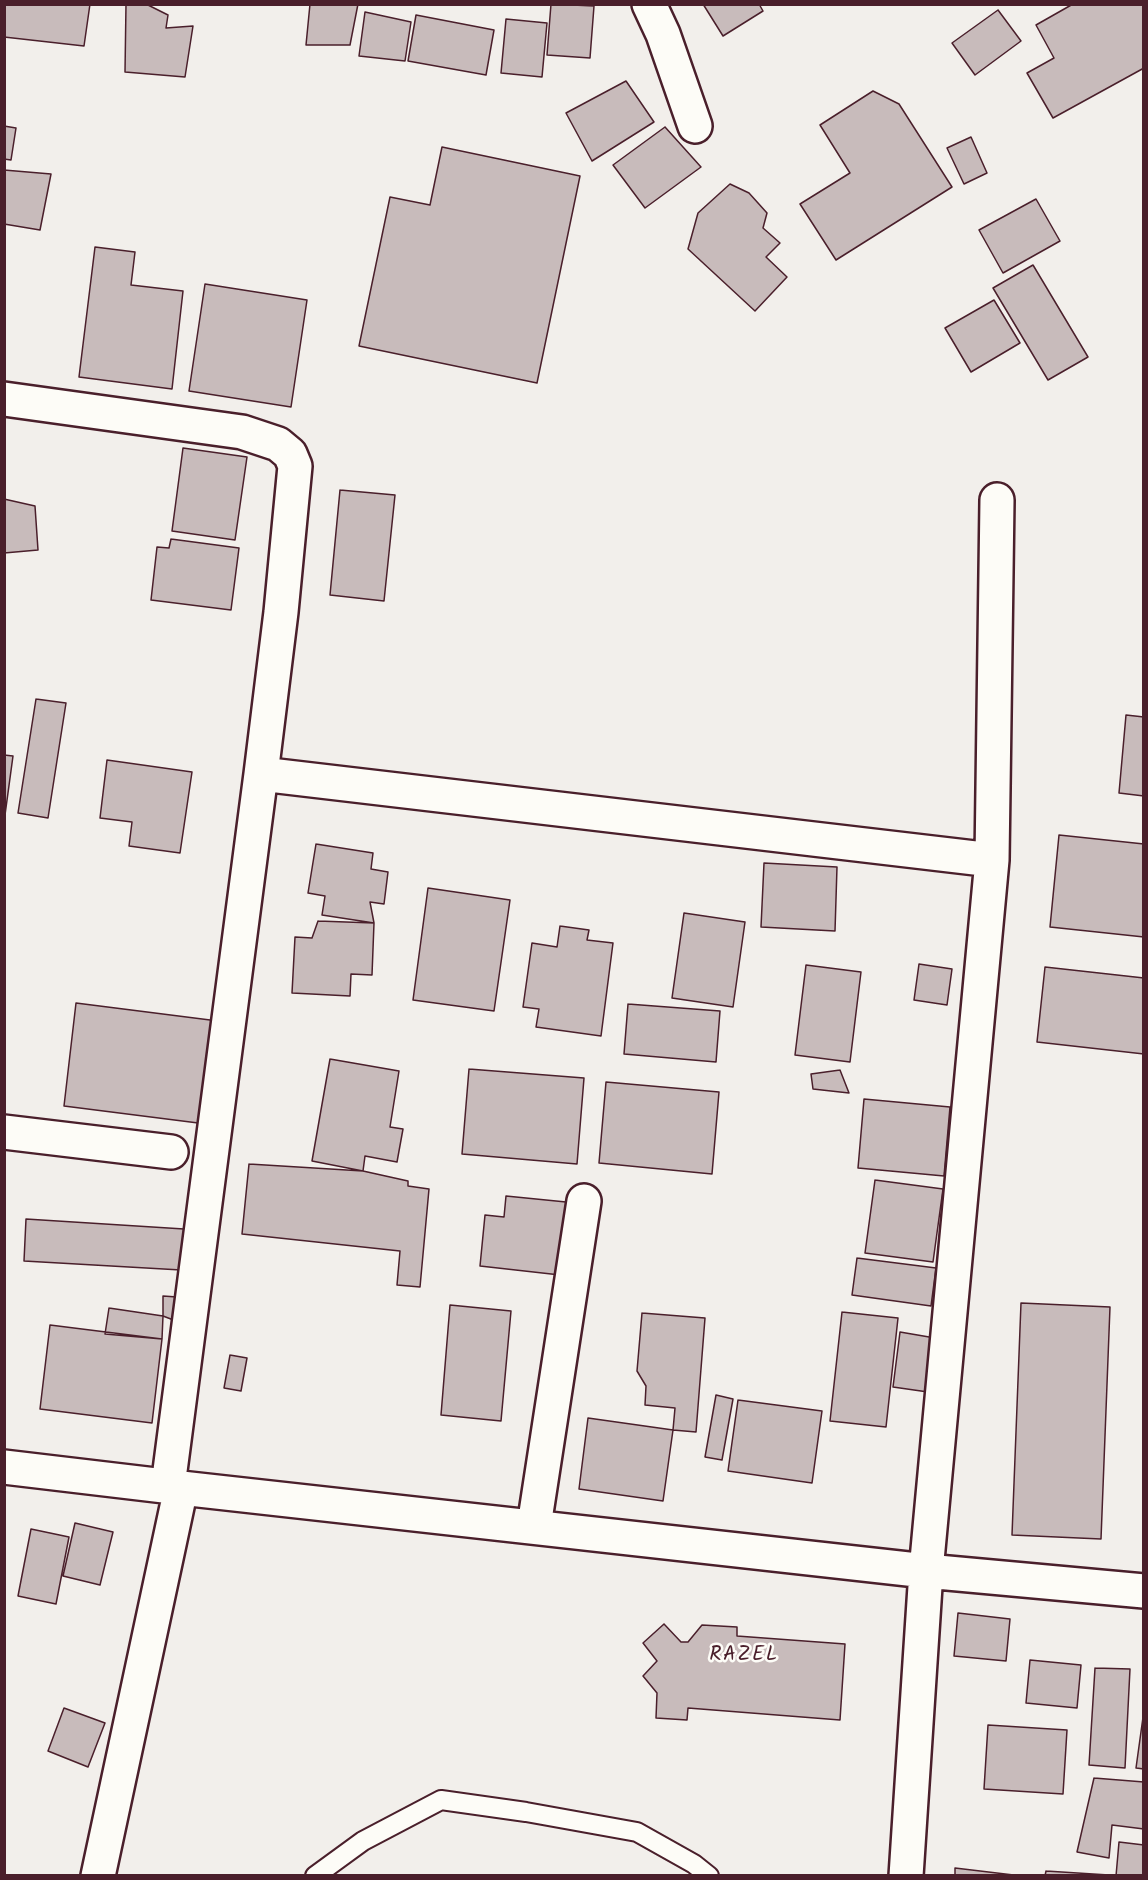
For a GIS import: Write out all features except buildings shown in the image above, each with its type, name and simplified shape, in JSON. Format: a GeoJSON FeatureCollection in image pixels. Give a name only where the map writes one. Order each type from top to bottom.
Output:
{"type":"FeatureCollection","features":[{"type":"Feature","properties":{"kind":"street"},"geometry":{"type":"LineString","coordinates":[[650,4],[663,34],[695,126]]}},
{"type":"Feature","properties":{"kind":"street"},"geometry":{"type":"LineString","coordinates":[[4,399],[242,432],[279,444],[290,454],[295,466],[281,612],[174,1487],[98,1875]]}},
{"type":"Feature","properties":{"kind":"street"},"geometry":{"type":"LineString","coordinates":[[906,1875],[926,1571],[992,860],[998,500]]}},
{"type":"Feature","properties":{"kind":"street"},"geometry":{"type":"LineString","coordinates":[[261,774],[992,860]]}},
{"type":"Feature","properties":{"kind":"street"},"geometry":{"type":"LineString","coordinates":[[4,1132],[171,1152]]}},
{"type":"Feature","properties":{"kind":"street"},"geometry":{"type":"LineString","coordinates":[[534,1526],[584,1201]]}},
{"type":"Feature","properties":{"kind":"street"},"geometry":{"type":"LineString","coordinates":[[4,1467],[926,1571],[1143,1591]]}},
{"type":"Feature","properties":{"kind":"lane"},"geometry":{"type":"LineString","coordinates":[[315,1875],[363,1841],[441,1800],[526,1812],[637,1832],[709,1875]]}},
{"type":"Feature","properties":{"kind":"district","name":"RAZEL"},"geometry":{"type":"Point","coordinates":[744,1656]}}]}
